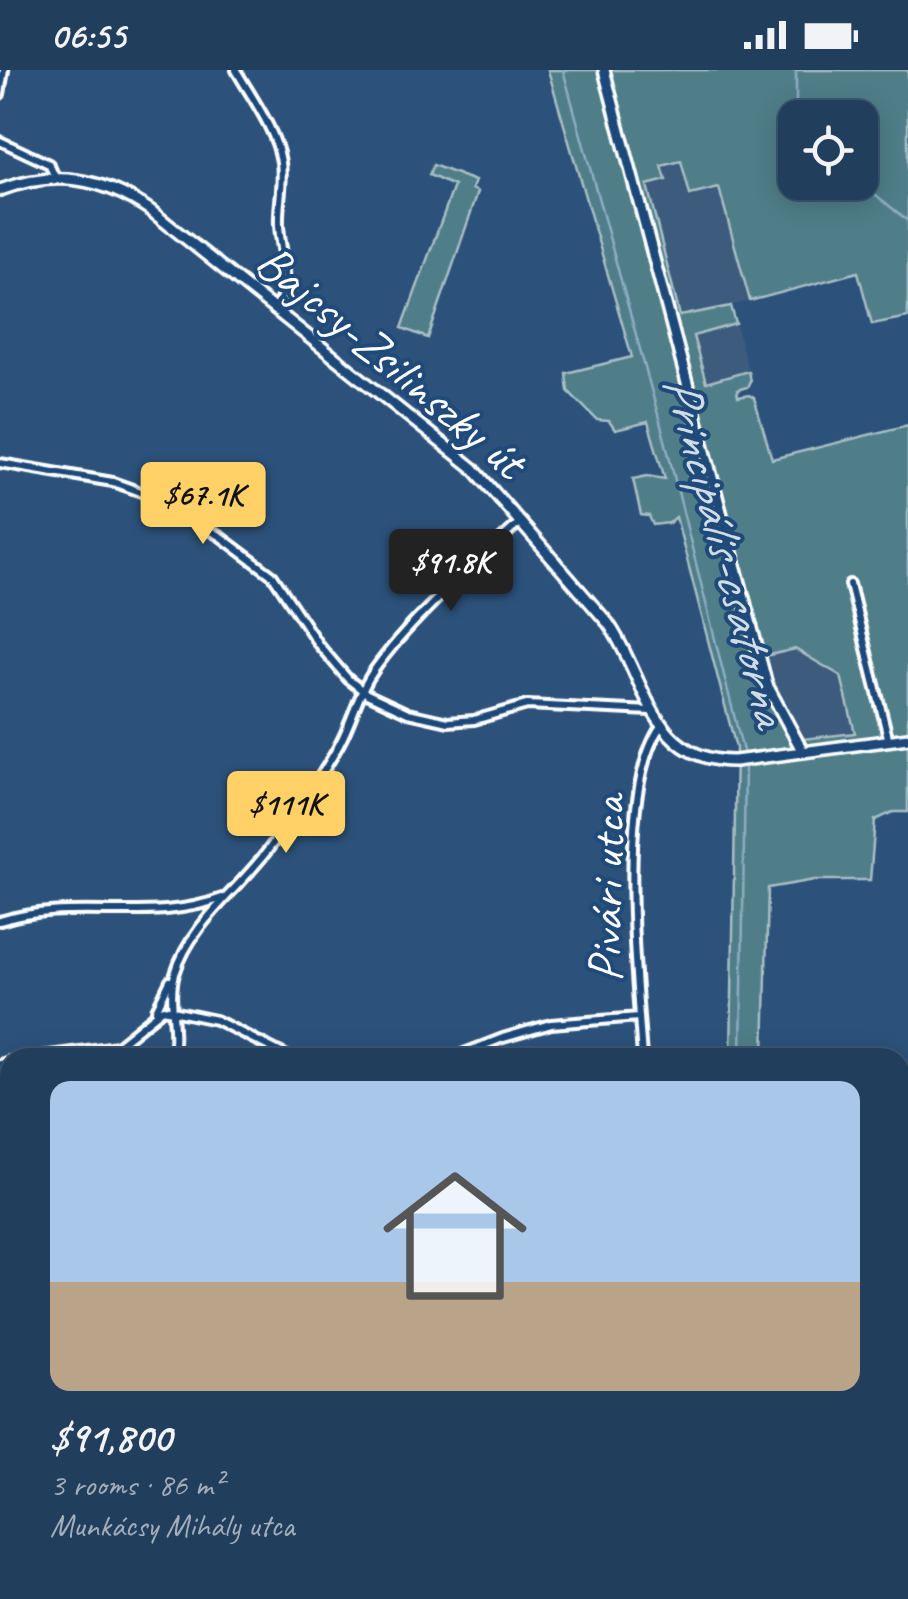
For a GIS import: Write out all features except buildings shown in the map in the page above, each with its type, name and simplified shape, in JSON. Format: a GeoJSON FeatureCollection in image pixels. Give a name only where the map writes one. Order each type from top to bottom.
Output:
{"type":"FeatureCollection","features":[{"type":"Feature","properties":{"kind":"street"},"geometry":{"type":"LineString","coordinates":[[0,94],[4,70]]}},
{"type":"Feature","properties":{"kind":"street"},"geometry":{"type":"LineString","coordinates":[[236,70],[281,161],[279,227],[287,277],[275,309]]}},
{"type":"Feature","properties":{"kind":"street"},"geometry":{"type":"LineString","coordinates":[[604,70],[766,685],[803,752]]}},
{"type":"Feature","properties":{"kind":"street"},"geometry":{"type":"LineString","coordinates":[[0,140],[49,164],[55,177]]}},
{"type":"Feature","properties":{"kind":"street","name":"Bajcsy-Zsilinszky út"},"geometry":{"type":"LineString","coordinates":[[0,190],[55,177],[91,181],[134,200],[474,468],[608,623],[661,726],[692,752],[735,761],[908,738]]}},
{"type":"Feature","properties":{"kind":"street"},"geometry":{"type":"LineString","coordinates":[[0,463],[113,482],[140,492],[221,537],[273,576],[318,644],[362,691],[408,713],[448,722],[474,720],[527,705],[652,711]]}},
{"type":"Feature","properties":{"kind":"street"},"geometry":{"type":"LineString","coordinates":[[154,1015],[204,922],[256,866],[335,752],[362,691],[380,663],[520,522]]}},
{"type":"Feature","properties":{"kind":"street"},"geometry":{"type":"LineString","coordinates":[[850,584],[889,741]]}},
{"type":"Feature","properties":{"kind":"street","name":"Pivári utca"},"geometry":{"type":"LineString","coordinates":[[641,1048],[634,832],[647,753],[661,726]]}},
{"type":"Feature","properties":{"kind":"street"},"geometry":{"type":"LineString","coordinates":[[0,921],[36,912],[181,908],[228,896]]}},
{"type":"Feature","properties":{"kind":"street"},"geometry":{"type":"LineString","coordinates":[[172,1048],[172,992],[176,972]]}},
{"type":"Feature","properties":{"kind":"street"},"geometry":{"type":"LineString","coordinates":[[102,1048],[117,1046],[136,1034],[163,1009],[216,1020],[271,1048]]}},
{"type":"Feature","properties":{"kind":"street"},"geometry":{"type":"LineString","coordinates":[[478,1048],[551,1024],[639,1017]]}},
{"type":"Feature","properties":{"kind":"shaded area"},"geometry":{"type":"Polygon","coordinates":[[[681,161],[719,187],[750,301],[680,317],[647,185],[666,180],[662,166],[681,161]]]}},
{"type":"Feature","properties":{"kind":"shaded area"},"geometry":{"type":"Polygon","coordinates":[[[736,324],[748,371],[706,384],[693,336],[736,324]]]}},
{"type":"Feature","properties":{"kind":"shaded area"},"geometry":{"type":"Polygon","coordinates":[[[795,649],[841,676],[855,733],[803,739],[775,692],[766,656],[795,649]]]}},
{"type":"Feature","properties":{"kind":"green space"},"geometry":{"type":"Polygon","coordinates":[[[548,70],[908,70],[908,317],[872,324],[858,272],[750,301],[719,188],[690,195],[681,161],[662,166],[666,180],[647,185],[680,316],[731,306],[736,324],[693,336],[706,383],[748,371],[750,381],[747,387],[737,390],[738,397],[754,398],[772,459],[908,425],[908,812],[893,812],[875,820],[870,880],[815,880],[768,888],[764,1048],[731,1048],[736,748],[676,517],[669,523],[653,525],[649,516],[641,515],[633,479],[665,479],[648,422],[615,430],[609,421],[597,420],[568,391],[566,373],[632,357],[548,70]],[[795,649],[766,656],[775,692],[803,739],[855,733],[841,676],[795,649]]]}},
{"type":"Feature","properties":{"kind":"green space"},"geometry":{"type":"Polygon","coordinates":[[[433,165],[475,181],[472,189],[478,192],[428,338],[402,328],[454,186],[429,175],[433,165]]]}},
{"type":"Feature","properties":{"kind":"waterway","name":"Principális-csatorna"},"geometry":{"type":"LineString","coordinates":[[563,70],[665,440],[744,755]]}},
{"type":"Feature","properties":{"kind":"waterway"},"geometry":{"type":"LineString","coordinates":[[796,70],[796,100]]}},
{"type":"Feature","properties":{"kind":"waterway"},"geometry":{"type":"LineString","coordinates":[[878,197],[908,221]]}},
{"type":"Feature","properties":{"kind":"waterway","name":"Principális-csatorna"},"geometry":{"type":"LineString","coordinates":[[741,1048],[745,763]]}}]}
